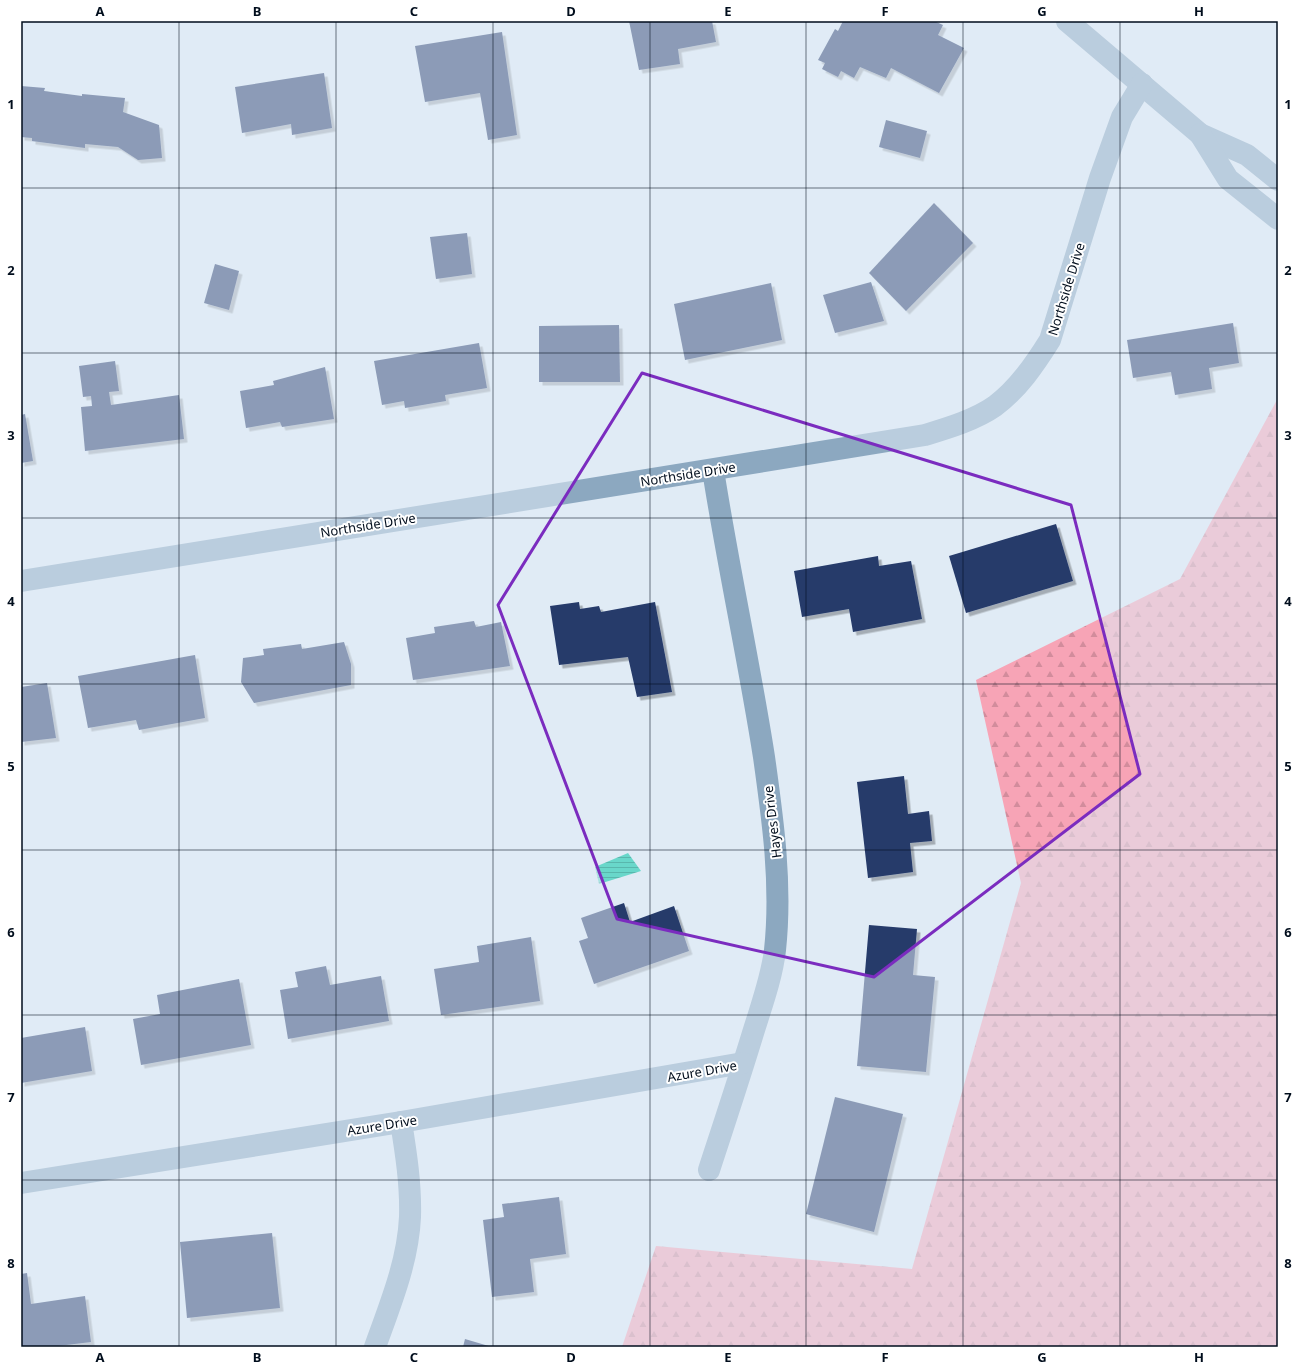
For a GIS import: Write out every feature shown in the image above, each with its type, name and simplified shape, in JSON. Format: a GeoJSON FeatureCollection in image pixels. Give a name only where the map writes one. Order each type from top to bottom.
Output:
{"type":"FeatureCollection","features":[{"type":"Feature","properties":{"kind":"street"},"geometry":{"type":"LineString","coordinates":[[1067,21],[1200,134],[1247,155],[1278,180]]}},
{"type":"Feature","properties":{"kind":"street","name":"Northside Drive"},"geometry":{"type":"LineString","coordinates":[[21,581],[925,435],[961,424],[995,406],[1016,387],[1031,369],[1050,340],[1100,178],[1122,117],[1142,84]]}},
{"type":"Feature","properties":{"kind":"street"},"geometry":{"type":"LineString","coordinates":[[1200,134],[1228,179],[1278,219]]}},
{"type":"Feature","properties":{"kind":"street","name":"Hayes Drive"},"geometry":{"type":"LineString","coordinates":[[709,1170],[765,995],[775,952],[778,919],[778,876],[774,831],[756,704],[718,503],[714,470]]}},
{"type":"Feature","properties":{"kind":"street","name":"Azure Drive"},"geometry":{"type":"LineString","coordinates":[[21,1183],[401,1122],[743,1063]]}},
{"type":"Feature","properties":{"kind":"street"},"geometry":{"type":"LineString","coordinates":[[375,1347],[401,1272],[410,1217],[410,1184],[401,1122]]}},
{"type":"Feature","properties":{"kind":"highlighted area"},"geometry":{"type":"Polygon","coordinates":[[[642,373],[1071,505],[1140,774],[874,977],[617,919],[498,605],[642,373]]]}},
{"type":"Feature","properties":{"kind":"green space"},"geometry":{"type":"Polygon","coordinates":[[[1278,398],[1278,1347],[622,1347],[656,1246],[912,1269],[1021,883],[976,680],[1180,579],[1278,398]]]}},
{"type":"Feature","properties":{"kind":"shaded area"},"geometry":{"type":"Polygon","coordinates":[[[628,853],[641,871],[599,884],[595,867],[628,853]]]}},
{"type":"Feature","properties":{"kind":"building"},"geometry":{"type":"Polygon","coordinates":[[[629,21],[712,21],[716,42],[678,49],[680,64],[639,70],[629,21]]]}},
{"type":"Feature","properties":{"kind":"building"},"geometry":{"type":"Polygon","coordinates":[[[843,21],[934,21],[943,25],[938,35],[964,48],[939,93],[891,68],[886,78],[860,67],[854,78],[841,71],[838,77],[822,69],[825,63],[818,60],[835,29],[838,31],[843,21]]]}},
{"type":"Feature","properties":{"kind":"building"},"geometry":{"type":"Polygon","coordinates":[[[502,32],[517,135],[488,140],[480,93],[425,102],[415,46],[502,32]]]}},
{"type":"Feature","properties":{"kind":"building"},"geometry":{"type":"Polygon","coordinates":[[[324,73],[332,128],[292,135],[291,124],[242,133],[235,87],[324,73]]]}},
{"type":"Feature","properties":{"kind":"building"},"geometry":{"type":"Polygon","coordinates":[[[21,86],[45,88],[44,91],[82,96],[82,94],[125,98],[123,112],[159,125],[162,158],[138,160],[118,147],[85,144],[85,148],[32,141],[32,138],[21,137],[21,86]]]}},
{"type":"Feature","properties":{"kind":"building"},"geometry":{"type":"Polygon","coordinates":[[[886,120],[927,131],[920,158],[879,147],[886,120]]]}},
{"type":"Feature","properties":{"kind":"building"},"geometry":{"type":"Polygon","coordinates":[[[934,203],[973,243],[906,311],[869,273],[934,203]]]}},
{"type":"Feature","properties":{"kind":"building"},"geometry":{"type":"Polygon","coordinates":[[[467,233],[472,274],[436,279],[430,237],[467,233]]]}},
{"type":"Feature","properties":{"kind":"building"},"geometry":{"type":"Polygon","coordinates":[[[215,264],[239,271],[229,310],[204,303],[215,264]]]}},
{"type":"Feature","properties":{"kind":"building"},"geometry":{"type":"Polygon","coordinates":[[[871,282],[884,321],[835,333],[823,295],[871,282]]]}},
{"type":"Feature","properties":{"kind":"building"},"geometry":{"type":"Polygon","coordinates":[[[771,283],[782,340],[685,360],[674,304],[771,283]]]}},
{"type":"Feature","properties":{"kind":"building"},"geometry":{"type":"Polygon","coordinates":[[[1233,323],[1239,363],[1209,368],[1212,389],[1175,395],[1171,372],[1133,378],[1127,340],[1233,323]]]}},
{"type":"Feature","properties":{"kind":"building"},"geometry":{"type":"Polygon","coordinates":[[[619,325],[620,382],[539,382],[539,326],[619,325]]]}},
{"type":"Feature","properties":{"kind":"building"},"geometry":{"type":"Polygon","coordinates":[[[479,343],[487,388],[445,395],[446,401],[405,408],[404,401],[382,405],[374,361],[479,343]]]}},
{"type":"Feature","properties":{"kind":"building"},"geometry":{"type":"Polygon","coordinates":[[[115,361],[119,391],[109,392],[111,405],[179,395],[184,439],[85,451],[81,407],[92,406],[91,396],[83,397],[79,366],[115,361]]]}},
{"type":"Feature","properties":{"kind":"building"},"geometry":{"type":"Polygon","coordinates":[[[325,367],[334,419],[282,427],[280,422],[246,428],[240,391],[274,385],[273,381],[325,367]]]}},
{"type":"Feature","properties":{"kind":"building"},"geometry":{"type":"Polygon","coordinates":[[[25,414],[33,461],[21,463],[21,415],[25,414]]]}},
{"type":"Feature","properties":{"kind":"building"},"geometry":{"type":"Polygon","coordinates":[[[1056,524],[1073,581],[966,613],[949,556],[1056,524]]]}},
{"type":"Feature","properties":{"kind":"building"},"geometry":{"type":"Polygon","coordinates":[[[878,556],[879,566],[911,561],[922,619],[853,632],[849,609],[802,617],[794,571],[878,556]]]}},
{"type":"Feature","properties":{"kind":"building"},"geometry":{"type":"Polygon","coordinates":[[[579,602],[580,609],[599,606],[601,612],[655,602],[672,692],[637,697],[628,657],[559,665],[550,606],[579,602]]]}},
{"type":"Feature","properties":{"kind":"building"},"geometry":{"type":"Polygon","coordinates":[[[474,621],[476,627],[501,622],[510,666],[413,680],[406,638],[435,633],[434,627],[474,621]]]}},
{"type":"Feature","properties":{"kind":"building"},"geometry":{"type":"Polygon","coordinates":[[[344,642],[351,664],[351,685],[254,703],[241,682],[243,658],[264,655],[263,649],[301,644],[302,649],[344,642]]]}},
{"type":"Feature","properties":{"kind":"building"},"geometry":{"type":"Polygon","coordinates":[[[195,655],[205,718],[139,730],[136,720],[88,728],[78,676],[195,655]]]}},
{"type":"Feature","properties":{"kind":"building"},"geometry":{"type":"Polygon","coordinates":[[[47,683],[56,738],[21,742],[21,687],[47,683]]]}},
{"type":"Feature","properties":{"kind":"building"},"geometry":{"type":"Polygon","coordinates":[[[904,776],[908,814],[929,811],[932,841],[910,843],[913,872],[868,878],[857,782],[904,776]]]}},
{"type":"Feature","properties":{"kind":"building"},"geometry":{"type":"Polygon","coordinates":[[[624,903],[630,922],[674,906],[689,951],[594,984],[579,941],[588,938],[581,918],[624,903]]]}},
{"type":"Feature","properties":{"kind":"building"},"geometry":{"type":"Polygon","coordinates":[[[869,925],[917,929],[913,975],[935,977],[926,1072],[857,1066],[869,925]]]}},
{"type":"Feature","properties":{"kind":"building"},"geometry":{"type":"Polygon","coordinates":[[[531,937],[540,1001],[441,1015],[434,969],[479,962],[477,946],[531,937]]]}},
{"type":"Feature","properties":{"kind":"building"},"geometry":{"type":"Polygon","coordinates":[[[326,966],[330,985],[381,976],[389,1021],[288,1039],[280,990],[298,987],[295,972],[326,966]]]}},
{"type":"Feature","properties":{"kind":"building"},"geometry":{"type":"Polygon","coordinates":[[[239,979],[251,1045],[141,1065],[133,1019],[160,1014],[157,995],[239,979]]]}},
{"type":"Feature","properties":{"kind":"building"},"geometry":{"type":"Polygon","coordinates":[[[85,1027],[92,1071],[21,1083],[21,1038],[85,1027]]]}},
{"type":"Feature","properties":{"kind":"building"},"geometry":{"type":"Polygon","coordinates":[[[835,1097],[903,1114],[874,1232],[806,1214],[835,1097]]]}},
{"type":"Feature","properties":{"kind":"building"},"geometry":{"type":"Polygon","coordinates":[[[559,1197],[566,1254],[530,1259],[534,1292],[492,1297],[483,1220],[504,1217],[502,1204],[559,1197]]]}},
{"type":"Feature","properties":{"kind":"building"},"geometry":{"type":"Polygon","coordinates":[[[272,1233],[280,1308],[187,1318],[180,1242],[272,1233]]]}},
{"type":"Feature","properties":{"kind":"building"},"geometry":{"type":"Polygon","coordinates":[[[27,1273],[31,1304],[85,1296],[91,1342],[50,1347],[22,1347],[21,1274],[27,1273]]]}},
{"type":"Feature","properties":{"kind":"building"},"geometry":{"type":"Polygon","coordinates":[[[465,1339],[492,1347],[463,1347],[465,1339]]]}}]}
